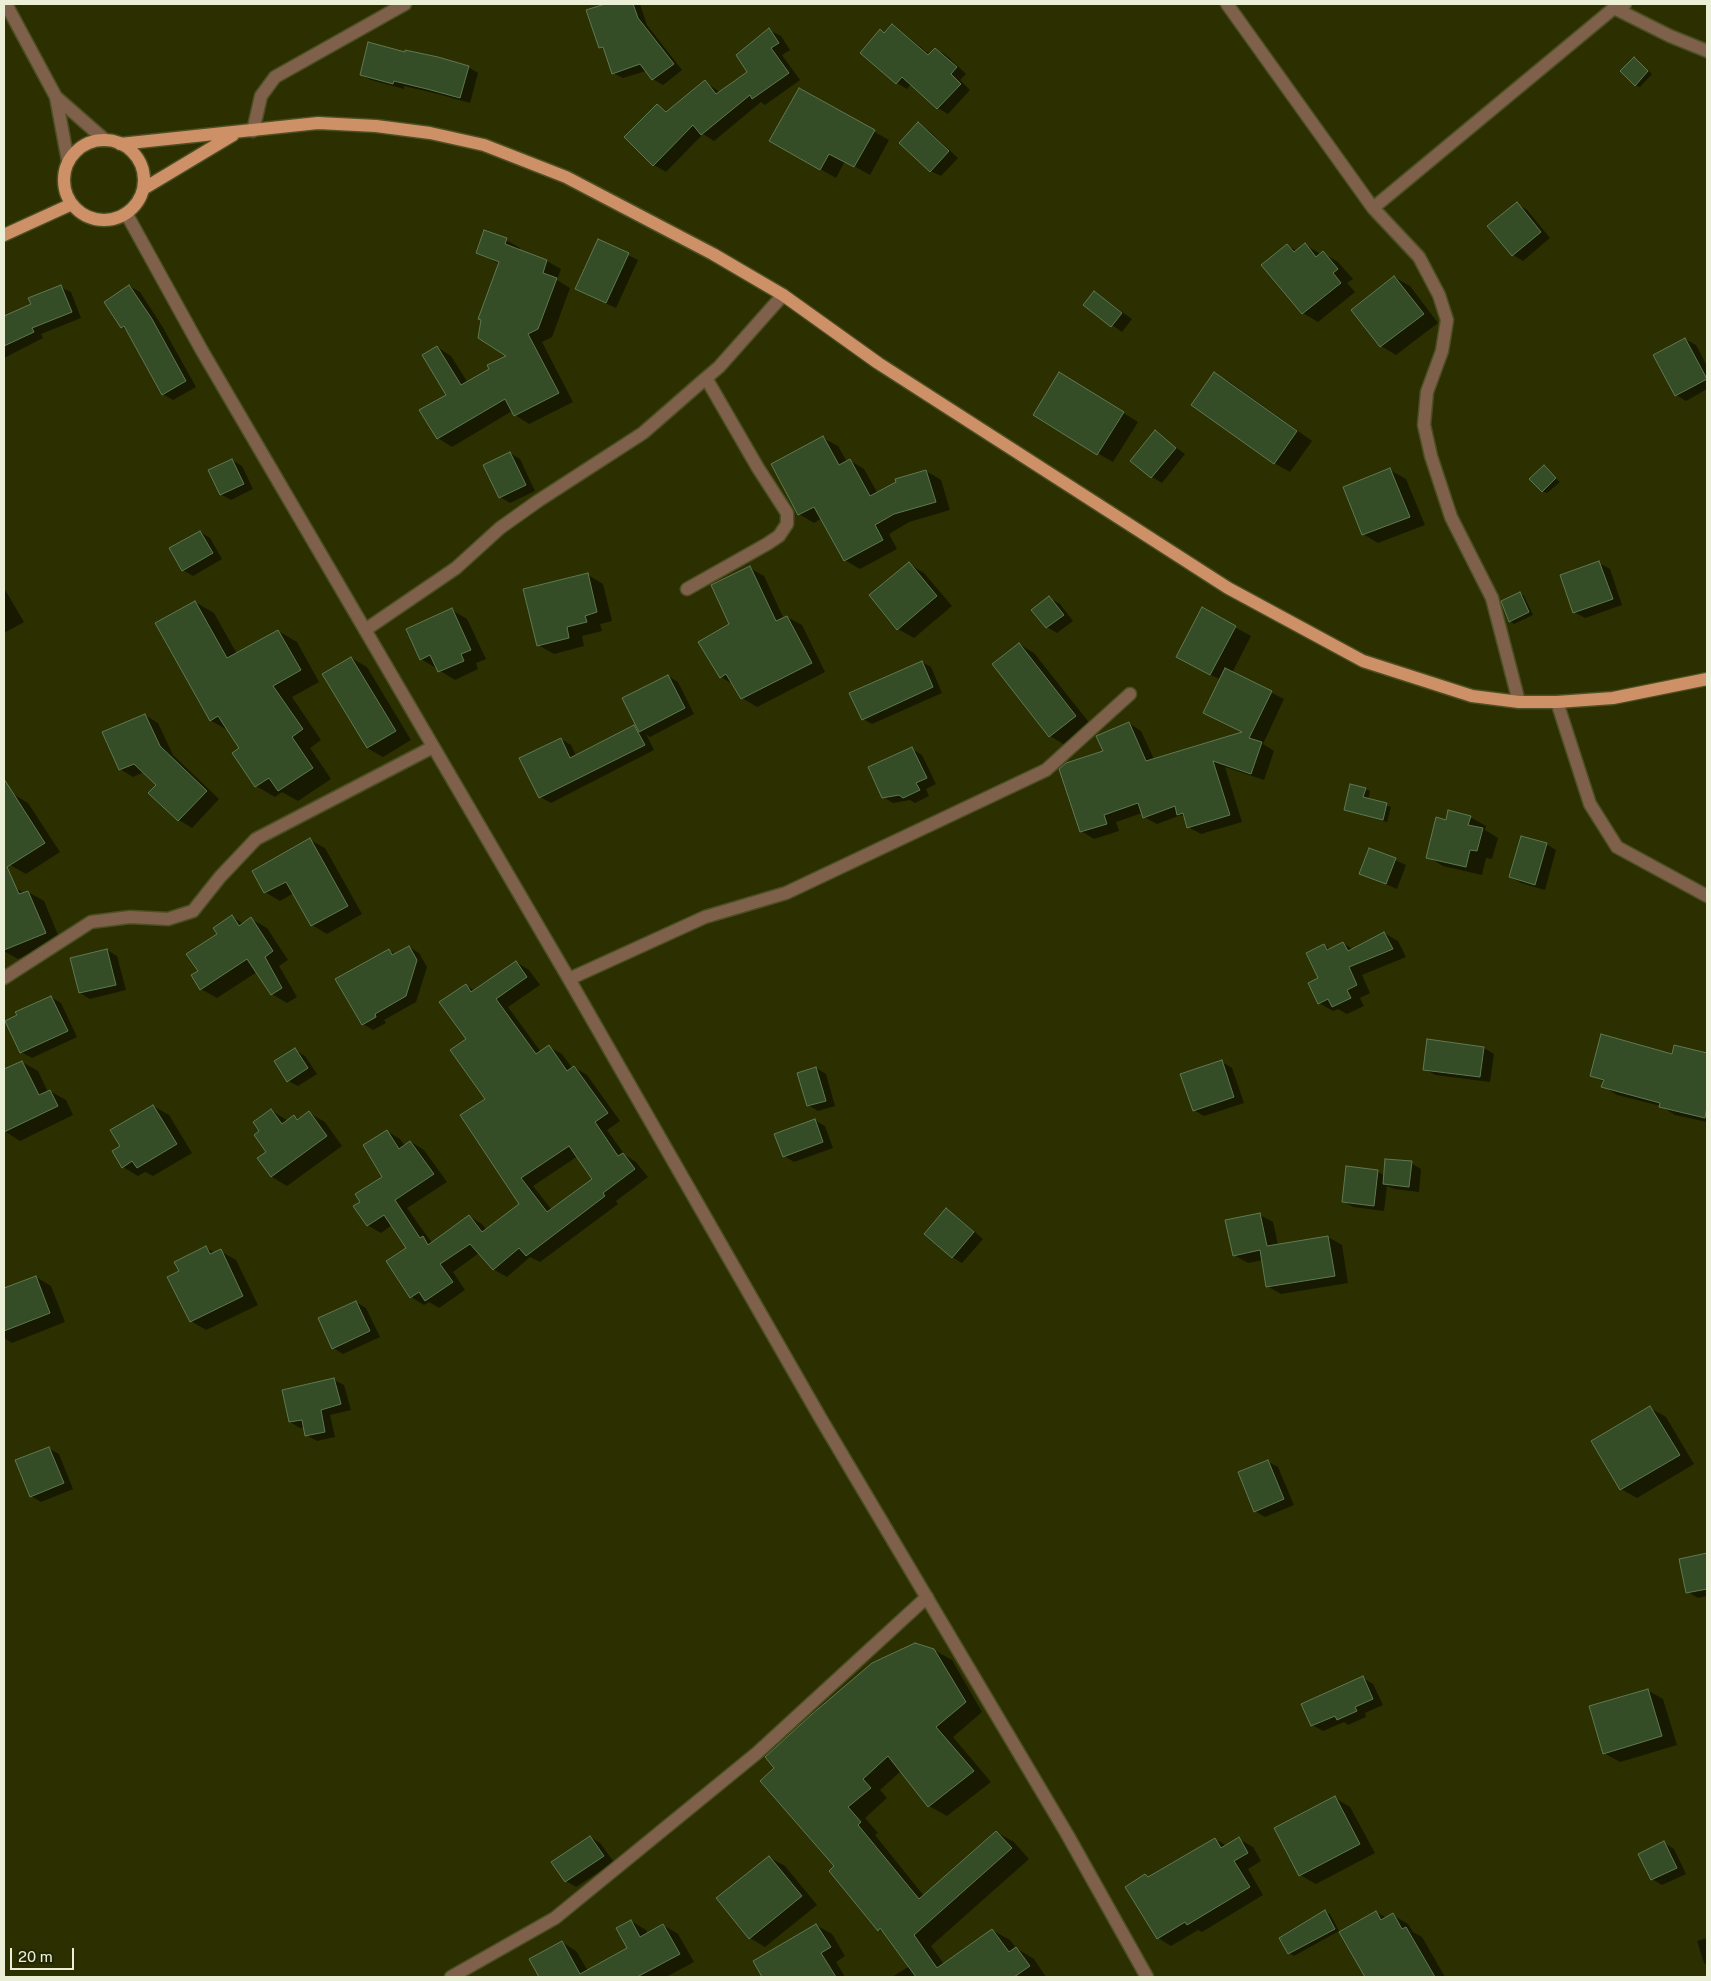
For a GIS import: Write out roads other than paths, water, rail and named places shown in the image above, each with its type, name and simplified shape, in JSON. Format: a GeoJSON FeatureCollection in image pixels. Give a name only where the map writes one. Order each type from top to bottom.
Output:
{"type":"FeatureCollection","features":[{"type":"Feature","properties":{"kind":"main road"},"geometry":{"type":"LineString","coordinates":[[120,144],[318,123],[376,126],[430,133],[484,145],[566,177],[714,254],[783,295],[878,363],[1228,588],[1363,661],[1472,696],[1519,702],[1557,702],[1613,698],[1707,679]]}},
{"type":"Feature","properties":{"kind":"main road"},"geometry":{"type":"LineString","coordinates":[[143,189],[237,132]]}},
{"type":"Feature","properties":{"kind":"main road"},"geometry":{"type":"LineString","coordinates":[[105,140],[120,144],[130,149],[142,167],[144,178],[140,199],[126,213],[115,218],[104,220],[91,218],[80,213],[66,194],[64,172],[68,161],[84,145],[94,141],[105,140]]}},
{"type":"Feature","properties":{"kind":"main road"},"geometry":{"type":"LineString","coordinates":[[4,235],[72,204]]}},
{"type":"Feature","properties":{"kind":"street"},"geometry":{"type":"LineString","coordinates":[[6,4],[56,96],[68,161]]}},
{"type":"Feature","properties":{"kind":"street"},"geometry":{"type":"LineString","coordinates":[[253,131],[261,96],[275,76],[405,4]]}},
{"type":"Feature","properties":{"kind":"street"},"geometry":{"type":"LineString","coordinates":[[1227,4],[1373,208],[1419,257],[1439,294],[1447,320],[1442,351],[1427,392],[1424,425],[1431,456],[1452,517],[1492,598],[1519,702]]}},
{"type":"Feature","properties":{"kind":"street"},"geometry":{"type":"LineString","coordinates":[[1373,208],[1619,6],[1670,36],[1707,51]]}},
{"type":"Feature","properties":{"kind":"street"},"geometry":{"type":"LineString","coordinates":[[56,96],[105,140]]}},
{"type":"Feature","properties":{"kind":"street"},"geometry":{"type":"LineString","coordinates":[[126,213],[201,349],[569,979],[821,1419],[1067,1834],[1147,1977]]}},
{"type":"Feature","properties":{"kind":"street"},"geometry":{"type":"LineString","coordinates":[[365,630],[456,568],[500,528],[644,433],[719,366],[783,295]]}},
{"type":"Feature","properties":{"kind":"street"},"geometry":{"type":"LineString","coordinates":[[687,589],[767,544],[779,536],[787,524],[787,513],[758,468],[706,378]]}},
{"type":"Feature","properties":{"kind":"street"},"geometry":{"type":"LineString","coordinates":[[569,979],[705,917],[786,893],[1046,770],[1130,694]]}},
{"type":"Feature","properties":{"kind":"street"},"geometry":{"type":"LineString","coordinates":[[1557,702],[1590,804],[1617,847],[1707,896]]}},
{"type":"Feature","properties":{"kind":"street"},"geometry":{"type":"LineString","coordinates":[[4,978],[90,922],[130,917],[168,919],[193,911],[220,877],[256,839],[433,747]]}},
{"type":"Feature","properties":{"kind":"street"},"geometry":{"type":"LineString","coordinates":[[451,1977],[555,1918],[757,1753],[927,1597]]}}]}
